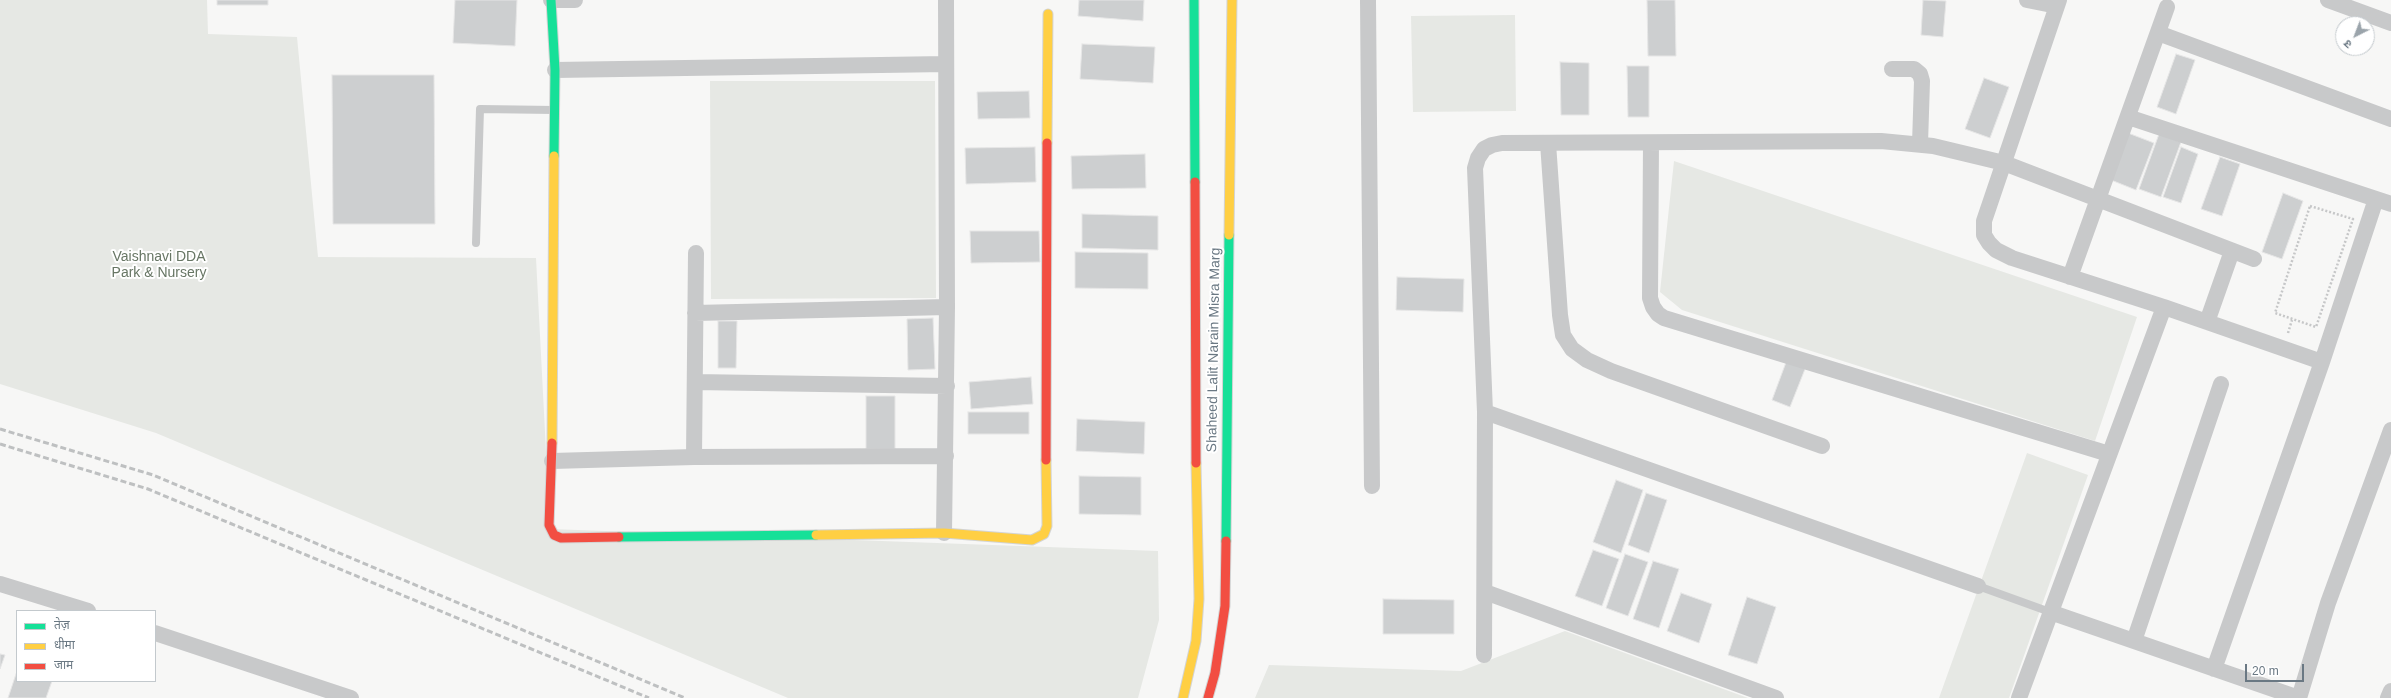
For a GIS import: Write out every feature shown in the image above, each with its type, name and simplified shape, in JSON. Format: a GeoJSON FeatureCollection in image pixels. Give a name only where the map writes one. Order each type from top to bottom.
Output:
{"type":"FeatureCollection","features":[{"type":"Feature","properties":{"kind":"street"},"geometry":{"type":"LineString","coordinates":[[575,0],[551,0],[555,70],[552,461],[549,525],[554,535],[561,538],[944,533],[1032,540],[1044,534],[1047,526],[1045,394],[1048,14]]}},
{"type":"Feature","properties":{"kind":"street"},"geometry":{"type":"LineString","coordinates":[[944,533],[947,386],[946,0]]}},
{"type":"Feature","properties":{"kind":"street","name":"Shaheed Lalit Narain Misra Marg"},"geometry":{"type":"LineString","coordinates":[[1182,698],[1196,640],[1199,599],[1196,488],[1194,0]]}},
{"type":"Feature","properties":{"kind":"street","name":"Shaheed Lalit Narain Misra Marg"},"geometry":{"type":"LineString","coordinates":[[1208,698],[1215,673],[1226,606],[1232,0]]}},
{"type":"Feature","properties":{"kind":"street"},"geometry":{"type":"LineString","coordinates":[[1368,0],[1372,486]]}},
{"type":"Feature","properties":{"kind":"street"},"geometry":{"type":"LineString","coordinates":[[2027,0],[2058,3],[1984,221],[1984,235],[1986,239],[1996,250],[2012,258],[2164,307],[2322,362]]}},
{"type":"Feature","properties":{"kind":"street"},"geometry":{"type":"LineString","coordinates":[[2328,0],[2391,23]]}},
{"type":"Feature","properties":{"kind":"street"},"geometry":{"type":"LineString","coordinates":[[2070,277],[2167,7]]}},
{"type":"Feature","properties":{"kind":"street"},"geometry":{"type":"LineString","coordinates":[[2158,33],[2391,119]]}},
{"type":"Feature","properties":{"kind":"street"},"geometry":{"type":"LineString","coordinates":[[555,70],[946,64]]}},
{"type":"Feature","properties":{"kind":"street"},"geometry":{"type":"LineString","coordinates":[[1892,69],[1914,69],[1920,74],[1922,81],[1920,144]]}},
{"type":"Feature","properties":{"kind":"street"},"geometry":{"type":"LineString","coordinates":[[2128,117],[2384,202],[2322,362],[2214,669]]}},
{"type":"Feature","properties":{"kind":"street"},"geometry":{"type":"LineString","coordinates":[[1484,655],[1485,412],[1475,168],[1478,158],[1484,149],[1492,145],[1502,143],[1881,141],[1920,144],[2004,163],[2254,259]]}},
{"type":"Feature","properties":{"kind":"street"},"geometry":{"type":"LineString","coordinates":[[1548,143],[1560,315],[1563,335],[1572,349],[1587,360],[1611,371],[1822,446]]}},
{"type":"Feature","properties":{"kind":"street"},"geometry":{"type":"LineString","coordinates":[[1651,143],[1650,298],[1652,307],[1658,314],[1672,320],[2109,454]]}},
{"type":"Feature","properties":{"kind":"street"},"geometry":{"type":"LineString","coordinates":[[2207,322],[2232,251]]}},
{"type":"Feature","properties":{"kind":"street"},"geometry":{"type":"LineString","coordinates":[[694,457],[696,253]]}},
{"type":"Feature","properties":{"kind":"street"},"geometry":{"type":"LineString","coordinates":[[695,313],[947,307]]}},
{"type":"Feature","properties":{"kind":"street"},"geometry":{"type":"LineString","coordinates":[[2019,698],[2164,307]]}},
{"type":"Feature","properties":{"kind":"street"},"geometry":{"type":"LineString","coordinates":[[695,382],[947,386]]}},
{"type":"Feature","properties":{"kind":"street"},"geometry":{"type":"LineString","coordinates":[[2134,641],[2221,384]]}},
{"type":"Feature","properties":{"kind":"street"},"geometry":{"type":"LineString","coordinates":[[1485,412],[1978,586]]}},
{"type":"Feature","properties":{"kind":"street"},"geometry":{"type":"LineString","coordinates":[[2050,612],[2299,698],[2328,603],[2391,430]]}},
{"type":"Feature","properties":{"kind":"street"},"geometry":{"type":"LineString","coordinates":[[552,461],[694,457],[946,456]]}},
{"type":"Feature","properties":{"kind":"street"},"geometry":{"type":"LineString","coordinates":[[0,584],[85,610]]}},
{"type":"Feature","properties":{"kind":"street"},"geometry":{"type":"LineString","coordinates":[[1485,592],[1776,698]]}},
{"type":"Feature","properties":{"kind":"street"},"geometry":{"type":"LineString","coordinates":[[156,633],[347,697]]}},
{"type":"Feature","properties":{"kind":"street"},"geometry":{"type":"LineString","coordinates":[[2388,698],[2391,691]]}},
{"type":"Feature","properties":{"kind":"lane"},"geometry":{"type":"LineString","coordinates":[[476,243],[480,110],[554,110]]}},
{"type":"Feature","properties":{"kind":"lane"},"geometry":{"type":"LineString","coordinates":[[1978,586],[2050,612]]}},
{"type":"Feature","properties":{"kind":"path"},"geometry":{"type":"LineString","coordinates":[[2310,206],[2353,219],[2316,327],[2292,320],[2275,313],[2310,206]]}},
{"type":"Feature","properties":{"kind":"green space","name":"Vaishnavi DDA Park & Nursery"},"geometry":{"type":"Polygon","coordinates":[[[0,0],[207,0],[208,34],[297,37],[318,257],[536,258],[550,529],[1158,551],[1159,620],[1138,698],[788,698],[156,433],[0,384],[0,0]]]}},
{"type":"Feature","properties":{"kind":"green space"},"geometry":{"type":"Polygon","coordinates":[[[1515,15],[1516,111],[1413,112],[1411,16],[1515,15]]]}},
{"type":"Feature","properties":{"kind":"green space"},"geometry":{"type":"Polygon","coordinates":[[[710,81],[935,81],[936,298],[711,299],[710,81]]]}},
{"type":"Feature","properties":{"kind":"green space"},"geometry":{"type":"Polygon","coordinates":[[[1674,161],[2137,317],[2095,441],[1682,310],[1660,292],[1674,161]]]}},
{"type":"Feature","properties":{"kind":"green space"},"geometry":{"type":"Polygon","coordinates":[[[2027,453],[2088,475],[2009,698],[1939,698],[2027,453]]]}},
{"type":"Feature","properties":{"kind":"green space"},"geometry":{"type":"Polygon","coordinates":[[[1565,631],[1748,698],[1255,698],[1269,665],[1461,671],[1565,631]]]}},
{"type":"Feature","properties":{"kind":"building"},"geometry":{"type":"Polygon","coordinates":[[[217,0],[268,0],[268,5],[217,5],[217,0]]]}},
{"type":"Feature","properties":{"kind":"building"},"geometry":{"type":"Polygon","coordinates":[[[455,0],[517,0],[515,46],[453,43],[455,0]]]}},
{"type":"Feature","properties":{"kind":"building"},"geometry":{"type":"Polygon","coordinates":[[[1079,0],[1144,0],[1143,21],[1078,16],[1079,0]]]}},
{"type":"Feature","properties":{"kind":"building"},"geometry":{"type":"Polygon","coordinates":[[[1647,0],[1675,0],[1676,56],[1648,56],[1647,0]]]}},
{"type":"Feature","properties":{"kind":"building"},"geometry":{"type":"Polygon","coordinates":[[[1923,0],[1946,1],[1943,37],[1921,35],[1923,0]]]}},
{"type":"Feature","properties":{"kind":"building"},"geometry":{"type":"Polygon","coordinates":[[[1082,44],[1155,47],[1153,83],[1080,79],[1082,44]]]}},
{"type":"Feature","properties":{"kind":"building"},"geometry":{"type":"Polygon","coordinates":[[[2176,54],[2195,60],[2176,114],[2157,107],[2176,54]]]}},
{"type":"Feature","properties":{"kind":"building"},"geometry":{"type":"Polygon","coordinates":[[[1560,62],[1589,63],[1589,115],[1561,115],[1560,62]]]}},
{"type":"Feature","properties":{"kind":"building"},"geometry":{"type":"Polygon","coordinates":[[[1627,66],[1649,66],[1649,117],[1628,117],[1627,66]]]}},
{"type":"Feature","properties":{"kind":"building"},"geometry":{"type":"Polygon","coordinates":[[[332,75],[434,75],[435,224],[333,224],[332,75]]]}},
{"type":"Feature","properties":{"kind":"building"},"geometry":{"type":"Polygon","coordinates":[[[1984,78],[2009,87],[1990,138],[1965,129],[1984,78]]]}},
{"type":"Feature","properties":{"kind":"building"},"geometry":{"type":"Polygon","coordinates":[[[1029,91],[1030,118],[978,119],[977,92],[1029,91]]]}},
{"type":"Feature","properties":{"kind":"building"},"geometry":{"type":"Polygon","coordinates":[[[2128,133],[2154,143],[2136,190],[2111,180],[2128,133]]]}},
{"type":"Feature","properties":{"kind":"building"},"geometry":{"type":"Polygon","coordinates":[[[2159,134],[2181,142],[2161,197],[2139,189],[2159,134]]]}},
{"type":"Feature","properties":{"kind":"building"},"geometry":{"type":"Polygon","coordinates":[[[1035,147],[1036,182],[966,184],[965,148],[1035,147]]]}},
{"type":"Feature","properties":{"kind":"building"},"geometry":{"type":"Polygon","coordinates":[[[2181,147],[2198,154],[2181,203],[2163,197],[2181,147]]]}},
{"type":"Feature","properties":{"kind":"building"},"geometry":{"type":"Polygon","coordinates":[[[1145,154],[1146,188],[1072,189],[1071,156],[1145,154]]]}},
{"type":"Feature","properties":{"kind":"building"},"geometry":{"type":"Polygon","coordinates":[[[2220,157],[2240,164],[2222,216],[2201,209],[2220,157]]]}},
{"type":"Feature","properties":{"kind":"building"},"geometry":{"type":"Polygon","coordinates":[[[2283,193],[2303,201],[2282,259],[2262,252],[2283,193]]]}},
{"type":"Feature","properties":{"kind":"building"},"geometry":{"type":"Polygon","coordinates":[[[1082,214],[1158,216],[1158,250],[1082,248],[1082,214]]]}},
{"type":"Feature","properties":{"kind":"building"},"geometry":{"type":"Polygon","coordinates":[[[970,231],[1039,231],[1040,262],[971,263],[970,231]]]}},
{"type":"Feature","properties":{"kind":"building"},"geometry":{"type":"Polygon","coordinates":[[[1075,252],[1148,253],[1148,289],[1075,288],[1075,252]]]}},
{"type":"Feature","properties":{"kind":"building"},"geometry":{"type":"Polygon","coordinates":[[[1397,277],[1464,279],[1463,312],[1396,310],[1397,277]]]}},
{"type":"Feature","properties":{"kind":"building"},"geometry":{"type":"Polygon","coordinates":[[[933,318],[935,369],[908,370],[907,319],[933,318]]]}},
{"type":"Feature","properties":{"kind":"building"},"geometry":{"type":"Polygon","coordinates":[[[718,321],[737,321],[736,368],[718,368],[718,321]]]}},
{"type":"Feature","properties":{"kind":"building"},"geometry":{"type":"Polygon","coordinates":[[[1788,357],[1807,364],[1790,407],[1772,400],[1788,357]]]}},
{"type":"Feature","properties":{"kind":"building"},"geometry":{"type":"Polygon","coordinates":[[[1031,377],[1033,404],[971,409],[969,382],[1031,377]]]}},
{"type":"Feature","properties":{"kind":"building"},"geometry":{"type":"Polygon","coordinates":[[[866,396],[895,396],[895,449],[866,449],[866,396]]]}},
{"type":"Feature","properties":{"kind":"building"},"geometry":{"type":"Polygon","coordinates":[[[968,412],[1029,412],[1029,434],[968,434],[968,412]]]}},
{"type":"Feature","properties":{"kind":"building"},"geometry":{"type":"Polygon","coordinates":[[[1077,419],[1145,422],[1144,454],[1076,451],[1077,419]]]}},
{"type":"Feature","properties":{"kind":"building"},"geometry":{"type":"Polygon","coordinates":[[[1079,476],[1141,477],[1141,515],[1079,514],[1079,476]]]}},
{"type":"Feature","properties":{"kind":"building"},"geometry":{"type":"Polygon","coordinates":[[[1616,480],[1643,490],[1621,553],[1593,542],[1616,480]]]}},
{"type":"Feature","properties":{"kind":"building"},"geometry":{"type":"Polygon","coordinates":[[[1646,493],[1667,500],[1649,553],[1628,545],[1646,493]]]}},
{"type":"Feature","properties":{"kind":"building"},"geometry":{"type":"Polygon","coordinates":[[[1593,550],[1619,559],[1602,606],[1575,596],[1593,550]]]}},
{"type":"Feature","properties":{"kind":"building"},"geometry":{"type":"Polygon","coordinates":[[[1625,554],[1648,562],[1628,616],[1606,608],[1625,554]]]}},
{"type":"Feature","properties":{"kind":"building"},"geometry":{"type":"Polygon","coordinates":[[[1653,561],[1679,569],[1659,628],[1633,619],[1653,561]]]}},
{"type":"Feature","properties":{"kind":"building"},"geometry":{"type":"Polygon","coordinates":[[[1681,593],[1712,604],[1699,643],[1667,631],[1681,593]]]}},
{"type":"Feature","properties":{"kind":"building"},"geometry":{"type":"Polygon","coordinates":[[[1747,597],[1776,607],[1757,664],[1728,655],[1747,597]]]}},
{"type":"Feature","properties":{"kind":"building"},"geometry":{"type":"Polygon","coordinates":[[[1383,599],[1454,600],[1454,634],[1383,634],[1383,599]]]}},
{"type":"Feature","properties":{"kind":"building"},"geometry":{"type":"Polygon","coordinates":[[[0,654],[5,655],[0,669],[0,654]]]}},
{"type":"Feature","properties":{"kind":"building"},"geometry":{"type":"Polygon","coordinates":[[[16,674],[16,682],[52,682],[46,698],[8,698],[16,674]]]}},
{"type":"Feature","properties":{"kind":"railway"},"geometry":{"type":"LineString","coordinates":[[0,429],[153,475],[685,698]]}},
{"type":"Feature","properties":{"kind":"railway"},"geometry":{"type":"LineString","coordinates":[[0,444],[148,489],[649,698]]}},
{"type":"Feature","properties":{"kind":"traffic: fast"},"geometry":{"type":"LineString","coordinates":[[551,0],[555,70],[554,156]]}},
{"type":"Feature","properties":{"kind":"traffic: fast"},"geometry":{"type":"LineString","coordinates":[[1194,0],[1195,182]]}},
{"type":"Feature","properties":{"kind":"traffic: fast"},"geometry":{"type":"LineString","coordinates":[[1226,541],[1229,235]]}},
{"type":"Feature","properties":{"kind":"traffic: fast"},"geometry":{"type":"LineString","coordinates":[[619,537],[816,535]]}},
{"type":"Feature","properties":{"kind":"traffic: slow"},"geometry":{"type":"LineString","coordinates":[[1229,235],[1232,0]]}},
{"type":"Feature","properties":{"kind":"traffic: slow"},"geometry":{"type":"LineString","coordinates":[[1047,143],[1048,14]]}},
{"type":"Feature","properties":{"kind":"traffic: slow"},"geometry":{"type":"LineString","coordinates":[[552,443],[554,156]]}},
{"type":"Feature","properties":{"kind":"traffic: slow"},"geometry":{"type":"LineString","coordinates":[[816,535],[944,533],[1032,540],[1044,534],[1047,526],[1046,460]]}},
{"type":"Feature","properties":{"kind":"traffic: slow"},"geometry":{"type":"LineString","coordinates":[[1183,698],[1196,641],[1199,599],[1196,463]]}},
{"type":"Feature","properties":{"kind":"traffic: jam"},"geometry":{"type":"LineString","coordinates":[[1046,460],[1047,143]]}},
{"type":"Feature","properties":{"kind":"traffic: jam"},"geometry":{"type":"LineString","coordinates":[[1195,182],[1196,463]]}},
{"type":"Feature","properties":{"kind":"traffic: jam"},"geometry":{"type":"LineString","coordinates":[[552,443],[549,525],[554,535],[561,538],[619,537]]}},
{"type":"Feature","properties":{"kind":"traffic: jam"},"geometry":{"type":"LineString","coordinates":[[1208,698],[1215,673],[1225,606],[1226,541]]}}]}
